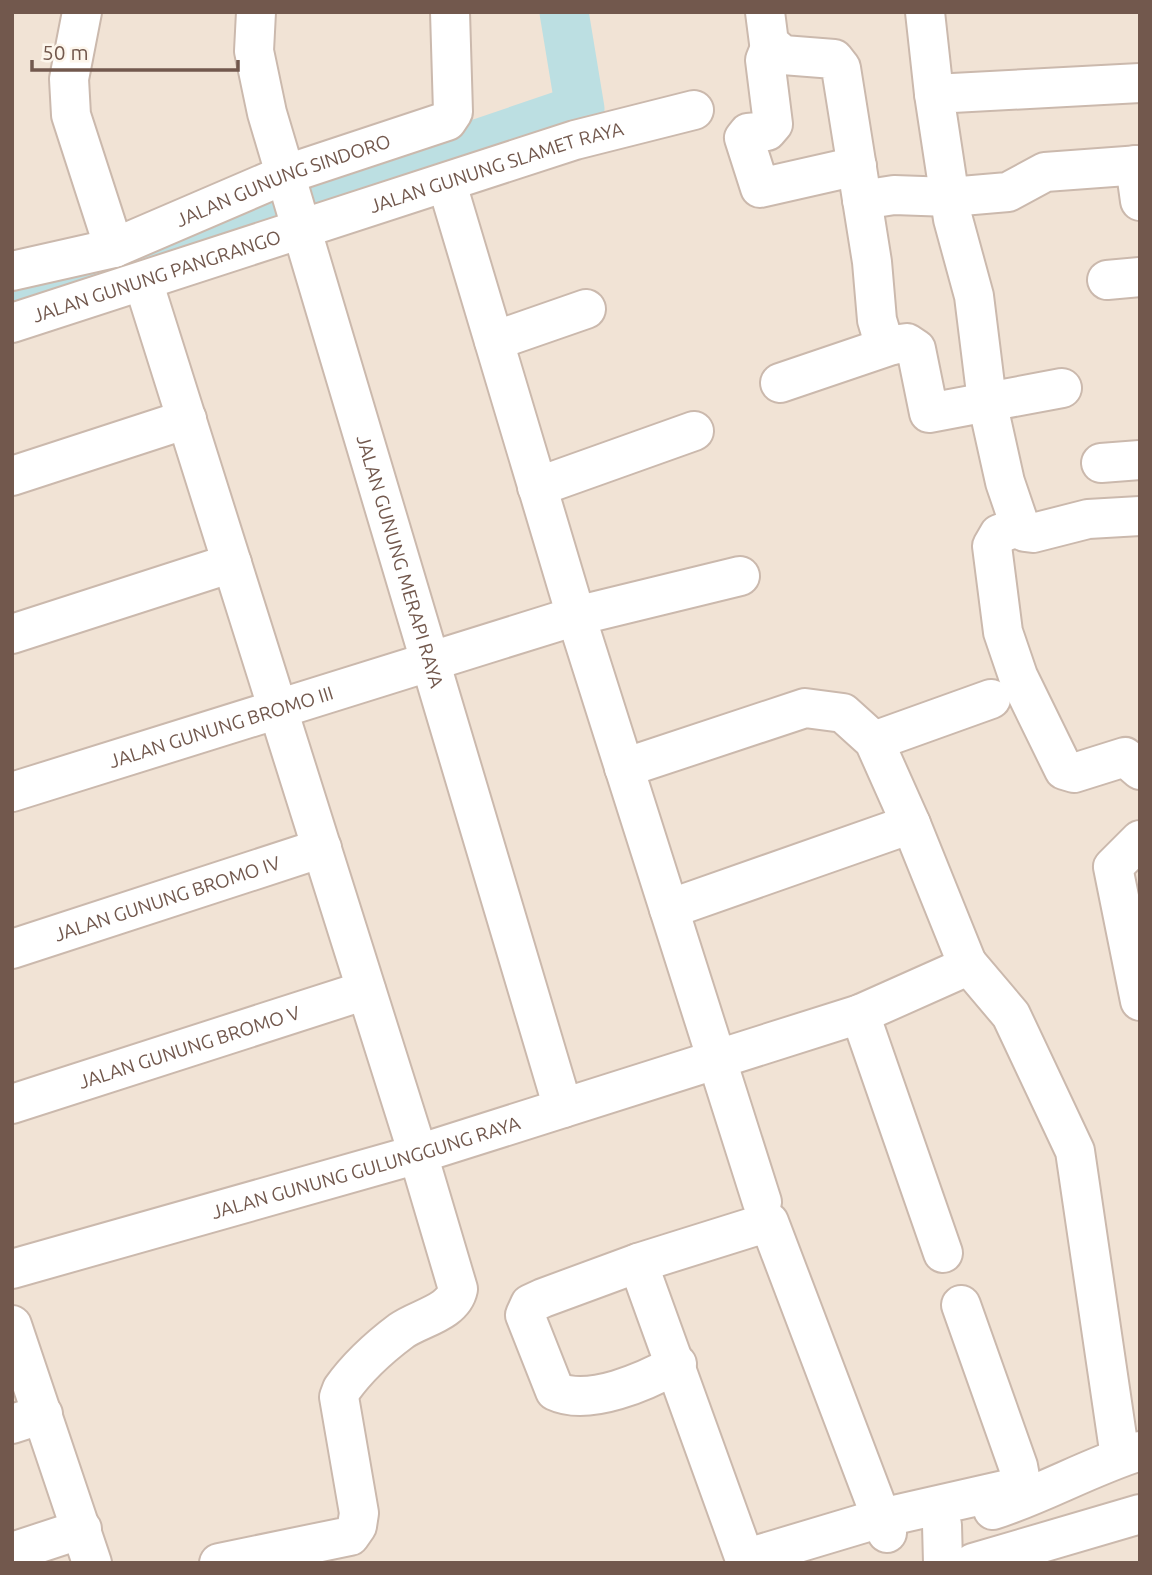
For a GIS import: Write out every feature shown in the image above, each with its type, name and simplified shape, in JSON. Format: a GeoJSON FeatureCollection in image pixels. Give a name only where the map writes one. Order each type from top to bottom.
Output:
{"type":"FeatureCollection","features":[{"type":"Feature","properties":{"kind":"street"},"geometry":{"type":"LineString","coordinates":[[82,12],[69,79],[71,115],[114,248]]}},
{"type":"Feature","properties":{"kind":"street","name":"JALAN GUNUNG MERAPI RAYA"},"geometry":{"type":"LineString","coordinates":[[256,12],[254,51],[293,202],[563,1108]]}},
{"type":"Feature","properties":{"kind":"street","name":"JALAN GUNUNG SINDORO"},"geometry":{"type":"LineString","coordinates":[[12,271],[293,202],[452,117],[450,12]]}},
{"type":"Feature","properties":{"kind":"street"},"geometry":{"type":"LineString","coordinates":[[925,12],[950,197],[974,296],[988,401],[1004,482],[1020,526],[1025,532],[1033,533],[1088,519],[1140,516]]}},
{"type":"Feature","properties":{"kind":"street"},"geometry":{"type":"LineString","coordinates":[[768,29],[782,55],[834,59],[841,68],[872,262],[877,320],[883,340],[892,345]]}},
{"type":"Feature","properties":{"kind":"street"},"geometry":{"type":"LineString","coordinates":[[768,29],[765,60],[774,124],[767,131],[748,133],[744,138],[745,146],[752,153],[760,188],[859,183],[894,195],[950,197],[1008,192],[1045,172],[1138,177]]}},
{"type":"Feature","properties":{"kind":"street"},"geometry":{"type":"LineString","coordinates":[[934,94],[1140,83]]}},
{"type":"Feature","properties":{"kind":"street","name":"JALAN GUNUNG SLAMET RAYA"},"geometry":{"type":"LineString","coordinates":[[293,202],[447,184],[594,134],[694,110]]}},
{"type":"Feature","properties":{"kind":"street"},"geometry":{"type":"LineString","coordinates":[[447,184],[576,616],[762,1202]]}},
{"type":"Feature","properties":{"kind":"street","name":"JALAN GUNUNG PANGRANGO"},"geometry":{"type":"LineString","coordinates":[[12,323],[143,281],[293,202]]}},
{"type":"Feature","properties":{"kind":"street"},"geometry":{"type":"LineString","coordinates":[[143,281],[458,1289],[456,1297],[446,1306],[402,1330],[342,1390],[339,1397],[359,1513],[357,1526],[350,1536],[334,1552],[219,1563]]}},
{"type":"Feature","properties":{"kind":"street"},"geometry":{"type":"LineString","coordinates":[[494,341],[586,309]]}},
{"type":"Feature","properties":{"kind":"street"},"geometry":{"type":"LineString","coordinates":[[780,383],[892,345],[908,343],[916,349],[929,413],[1062,388]]}},
{"type":"Feature","properties":{"kind":"street"},"geometry":{"type":"LineString","coordinates":[[12,476],[187,419]]}},
{"type":"Feature","properties":{"kind":"street"},"geometry":{"type":"LineString","coordinates":[[537,487],[694,431]]}},
{"type":"Feature","properties":{"kind":"street"},"geometry":{"type":"LineString","coordinates":[[1101,463],[1140,460]]}},
{"type":"Feature","properties":{"kind":"street"},"geometry":{"type":"LineString","coordinates":[[1020,526],[999,534],[992,546],[1003,632],[1018,676],[1064,770],[1074,773],[1125,757],[1140,770]]}},
{"type":"Feature","properties":{"kind":"street"},"geometry":{"type":"LineString","coordinates":[[12,634],[232,563]]}},
{"type":"Feature","properties":{"kind":"street","name":"JALAN GUNUNG BROMO III"},"geometry":{"type":"LineString","coordinates":[[12,792],[576,616],[740,576]]}},
{"type":"Feature","properties":{"kind":"street"},"geometry":{"type":"LineString","coordinates":[[874,741],[991,699]]}},
{"type":"Feature","properties":{"kind":"street"},"geometry":{"type":"LineString","coordinates":[[624,768],[805,708],[843,713],[874,741],[967,963],[1011,1015],[1075,1152],[1130,1454],[1028,1499],[942,1525],[884,1526],[754,1556],[743,1554],[677,1364],[638,1262]]}},
{"type":"Feature","properties":{"kind":"street"},"geometry":{"type":"LineString","coordinates":[[669,909],[911,824]]}},
{"type":"Feature","properties":{"kind":"street"},"geometry":{"type":"LineString","coordinates":[[1137,979],[1113,867],[1140,840]]}},
{"type":"Feature","properties":{"kind":"street","name":"JALAN GUNUNG BROMO IV"},"geometry":{"type":"LineString","coordinates":[[12,948],[322,848]]}},
{"type":"Feature","properties":{"kind":"street","name":"JALAN GUNUNG GULUNGGUNG RAYA"},"geometry":{"type":"LineString","coordinates":[[12,1269],[418,1154],[860,1014],[967,963]]}},
{"type":"Feature","properties":{"kind":"street","name":"JALAN GUNUNG BROMO V"},"geometry":{"type":"LineString","coordinates":[[12,1104],[366,990]]}},
{"type":"Feature","properties":{"kind":"street"},"geometry":{"type":"LineString","coordinates":[[860,1014],[943,1253]]}},
{"type":"Feature","properties":{"kind":"street"},"geometry":{"type":"LineString","coordinates":[[677,1364],[643,1383],[585,1396],[566,1397],[555,1391],[525,1315],[530,1304],[543,1298],[638,1262],[769,1222],[884,1526]]}},
{"type":"Feature","properties":{"kind":"street"},"geometry":{"type":"LineString","coordinates":[[771,1563],[1013,1488],[1020,1477],[961,1305]]}},
{"type":"Feature","properties":{"kind":"street"},"geometry":{"type":"LineString","coordinates":[[12,1325],[27,1419],[87,1546],[12,1552]]}},
{"type":"Feature","properties":{"kind":"street"},"geometry":{"type":"LineString","coordinates":[[973,1563],[1140,1514]]}},
{"type":"Feature","properties":{"kind":"street"},"geometry":{"type":"LineString","coordinates":[[942,1525],[943,1563]]}},
{"type":"Feature","properties":{"kind":"shaded area"},"geometry":{"type":"Polygon","coordinates":[[[12,12],[1140,12],[1140,1563],[12,1563],[12,12]]]}},
{"type":"Feature","properties":{"kind":"waterway"},"geometry":{"type":"LineString","coordinates":[[12,295],[277,212],[580,109],[564,12]]}}]}
